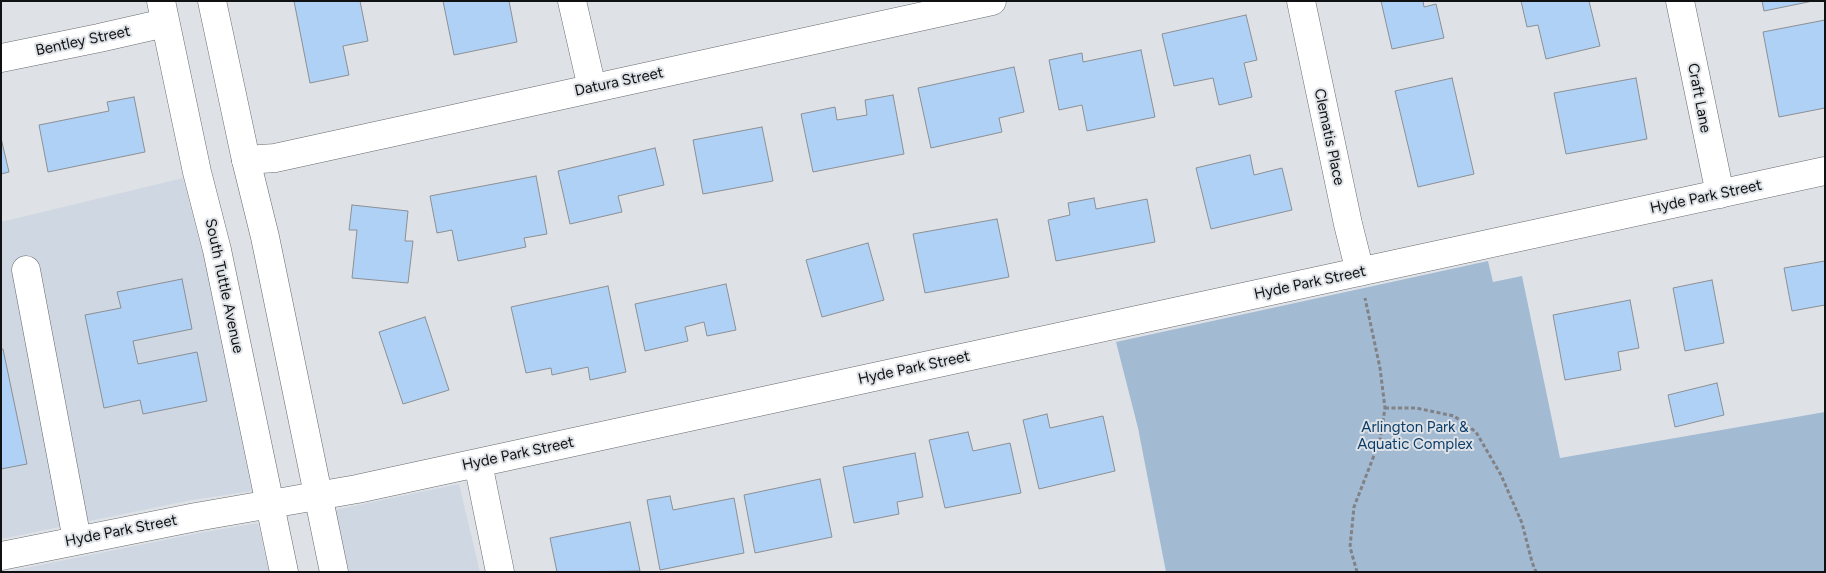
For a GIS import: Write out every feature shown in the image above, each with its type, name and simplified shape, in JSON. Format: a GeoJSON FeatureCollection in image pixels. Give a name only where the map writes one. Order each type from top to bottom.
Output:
{"type":"FeatureCollection","features":[{"type":"Feature","properties":{"kind":"street"},"geometry":{"type":"LineString","coordinates":[[212,1],[246,160],[265,237],[334,572]]}},
{"type":"Feature","properties":{"kind":"street"},"geometry":{"type":"LineString","coordinates":[[572,1],[592,88]]}},
{"type":"Feature","properties":{"kind":"street","name":"Datura Street"},"geometry":{"type":"LineString","coordinates":[[246,160],[275,158],[592,88],[927,8],[992,1]]}},
{"type":"Feature","properties":{"kind":"street","name":"Clematis Place"},"geometry":{"type":"LineString","coordinates":[[1301,1],[1348,224],[1360,272]]}},
{"type":"Feature","properties":{"kind":"street","name":"Craft Lane"},"geometry":{"type":"LineString","coordinates":[[1680,1],[1720,194]]}},
{"type":"Feature","properties":{"kind":"street","name":"Bentley Street"},"geometry":{"type":"LineString","coordinates":[[1,58],[99,38],[163,12]]}},
{"type":"Feature","properties":{"kind":"street","name":"South Tuttle Avenue"},"geometry":{"type":"LineString","coordinates":[[163,12],[197,172],[217,250],[284,572]]}},
{"type":"Feature","properties":{"kind":"street","name":"Hyde Park Street"},"geometry":{"type":"LineString","coordinates":[[1,556],[196,516],[317,496],[478,463],[1825,171]]}},
{"type":"Feature","properties":{"kind":"street"},"geometry":{"type":"LineString","coordinates":[[26,270],[77,540]]}},
{"type":"Feature","properties":{"kind":"street"},"geometry":{"type":"LineString","coordinates":[[478,463],[500,572]]}},
{"type":"Feature","properties":{"kind":"path"},"geometry":{"type":"LineString","coordinates":[[1357,572],[1350,547],[1354,507],[1380,440],[1384,408],[1380,368],[1360,272]]}},
{"type":"Feature","properties":{"kind":"path"},"geometry":{"type":"LineString","coordinates":[[1384,408],[1416,408],[1454,416],[1476,432],[1501,475],[1519,515],[1536,572]]}},
{"type":"Feature","properties":{"kind":"shaded area"},"geometry":{"type":"Polygon","coordinates":[[[183,178],[203,254],[252,491],[192,500],[1,539],[1,222],[183,178]]]}},
{"type":"Feature","properties":{"kind":"shaded area"},"geometry":{"type":"Polygon","coordinates":[[[459,484],[480,572],[349,572],[335,510],[459,484]]]}},
{"type":"Feature","properties":{"kind":"shaded area"},"geometry":{"type":"Polygon","coordinates":[[[258,523],[269,572],[6,572],[199,533],[258,523]]]}},
{"type":"Feature","properties":{"kind":"green space","name":"Arlington Park & Aquatic Complex"},"geometry":{"type":"Polygon","coordinates":[[[1488,261],[1493,282],[1522,276],[1560,458],[1825,412],[1825,572],[1166,572],[1138,428],[1116,342],[1488,261]]]}},
{"type":"Feature","properties":{"kind":"building"},"geometry":{"type":"Polygon","coordinates":[[[294,1],[360,1],[368,41],[343,46],[349,75],[310,83],[294,1]]]}},
{"type":"Feature","properties":{"kind":"building"},"geometry":{"type":"Polygon","coordinates":[[[443,1],[509,1],[517,42],[454,55],[443,1]]]}},
{"type":"Feature","properties":{"kind":"building"},"geometry":{"type":"Polygon","coordinates":[[[1381,1],[1423,1],[1424,7],[1436,4],[1444,38],[1392,49],[1381,1]]]}},
{"type":"Feature","properties":{"kind":"building"},"geometry":{"type":"Polygon","coordinates":[[[1521,1],[1589,1],[1600,46],[1546,59],[1538,25],[1527,27],[1521,1]]]}},
{"type":"Feature","properties":{"kind":"building"},"geometry":{"type":"Polygon","coordinates":[[[1762,1],[1813,1],[1764,11],[1762,1]]]}},
{"type":"Feature","properties":{"kind":"building"},"geometry":{"type":"Polygon","coordinates":[[[1246,15],[1257,60],[1244,63],[1252,97],[1219,105],[1213,78],[1174,86],[1162,34],[1246,15]]]}},
{"type":"Feature","properties":{"kind":"building"},"geometry":{"type":"Polygon","coordinates":[[[1825,20],[1825,108],[1779,117],[1763,32],[1825,20]]]}},
{"type":"Feature","properties":{"kind":"building"},"geometry":{"type":"Polygon","coordinates":[[[1141,50],[1155,117],[1087,131],[1082,105],[1059,110],[1049,60],[1082,53],[1083,62],[1141,50]]]}},
{"type":"Feature","properties":{"kind":"building"},"geometry":{"type":"Polygon","coordinates":[[[1014,67],[1024,112],[999,118],[1002,132],[931,148],[918,88],[1014,67]]]}},
{"type":"Feature","properties":{"kind":"building"},"geometry":{"type":"Polygon","coordinates":[[[1452,78],[1474,174],[1418,187],[1395,91],[1452,78]]]}},
{"type":"Feature","properties":{"kind":"building"},"geometry":{"type":"Polygon","coordinates":[[[1636,78],[1647,139],[1566,154],[1554,93],[1636,78]]]}},
{"type":"Feature","properties":{"kind":"building"},"geometry":{"type":"Polygon","coordinates":[[[893,95],[904,154],[813,172],[801,114],[835,107],[837,120],[867,115],[865,100],[893,95]]]}},
{"type":"Feature","properties":{"kind":"building"},"geometry":{"type":"Polygon","coordinates":[[[134,97],[145,152],[48,172],[39,125],[109,111],[107,102],[134,97]]]}},
{"type":"Feature","properties":{"kind":"building"},"geometry":{"type":"Polygon","coordinates":[[[762,127],[773,181],[703,194],[693,140],[762,127]]]}},
{"type":"Feature","properties":{"kind":"building"},"geometry":{"type":"Polygon","coordinates":[[[1,138],[9,172],[1,174],[1,138]]]}},
{"type":"Feature","properties":{"kind":"building"},"geometry":{"type":"Polygon","coordinates":[[[655,148],[664,185],[618,196],[622,212],[570,224],[558,171],[655,148]]]}},
{"type":"Feature","properties":{"kind":"building"},"geometry":{"type":"Polygon","coordinates":[[[1250,155],[1254,175],[1282,168],[1292,210],[1211,229],[1196,168],[1250,155]]]}},
{"type":"Feature","properties":{"kind":"building"},"geometry":{"type":"Polygon","coordinates":[[[536,176],[547,234],[524,238],[526,247],[458,261],[452,230],[437,233],[430,196],[536,176]]]}},
{"type":"Feature","properties":{"kind":"building"},"geometry":{"type":"Polygon","coordinates":[[[1094,198],[1096,209],[1147,199],[1155,242],[1056,261],[1048,220],[1070,215],[1068,203],[1094,198]]]}},
{"type":"Feature","properties":{"kind":"building"},"geometry":{"type":"Polygon","coordinates":[[[352,205],[408,211],[405,241],[413,241],[408,283],[352,278],[357,230],[349,230],[352,205]]]}},
{"type":"Feature","properties":{"kind":"building"},"geometry":{"type":"Polygon","coordinates":[[[997,219],[1009,277],[925,293],[913,234],[997,219]]]}},
{"type":"Feature","properties":{"kind":"building"},"geometry":{"type":"Polygon","coordinates":[[[868,243],[884,300],[822,317],[806,260],[868,243]]]}},
{"type":"Feature","properties":{"kind":"building"},"geometry":{"type":"Polygon","coordinates":[[[1825,261],[1825,305],[1792,311],[1784,268],[1825,261]]]}},
{"type":"Feature","properties":{"kind":"building"},"geometry":{"type":"Polygon","coordinates":[[[182,279],[192,329],[133,341],[138,364],[197,352],[207,401],[143,414],[140,400],[104,408],[85,315],[121,308],[117,292],[182,279]]]}},
{"type":"Feature","properties":{"kind":"building"},"geometry":{"type":"Polygon","coordinates":[[[1712,280],[1724,343],[1685,351],[1673,288],[1712,280]]]}},
{"type":"Feature","properties":{"kind":"building"},"geometry":{"type":"Polygon","coordinates":[[[726,284],[736,330],[707,336],[704,322],[685,327],[688,341],[645,351],[635,304],[726,284]]]}},
{"type":"Feature","properties":{"kind":"building"},"geometry":{"type":"Polygon","coordinates":[[[608,286],[626,372],[590,380],[588,367],[552,375],[551,368],[526,373],[511,307],[608,286]]]}},
{"type":"Feature","properties":{"kind":"building"},"geometry":{"type":"Polygon","coordinates":[[[1630,300],[1639,348],[1618,352],[1621,370],[1565,380],[1553,315],[1630,300]]]}},
{"type":"Feature","properties":{"kind":"building"},"geometry":{"type":"Polygon","coordinates":[[[425,317],[449,390],[403,404],[379,332],[425,317]]]}},
{"type":"Feature","properties":{"kind":"building"},"geometry":{"type":"Polygon","coordinates":[[[1,349],[3,349],[27,464],[1,469],[1,349]]]}},
{"type":"Feature","properties":{"kind":"building"},"geometry":{"type":"Polygon","coordinates":[[[1717,383],[1724,415],[1675,427],[1668,395],[1717,383]]]}},
{"type":"Feature","properties":{"kind":"building"},"geometry":{"type":"Polygon","coordinates":[[[1047,414],[1050,428],[1103,416],[1115,471],[1039,489],[1023,420],[1047,414]]]}},
{"type":"Feature","properties":{"kind":"building"},"geometry":{"type":"Polygon","coordinates":[[[968,432],[973,451],[1010,443],[1021,493],[945,508],[929,440],[968,432]]]}},
{"type":"Feature","properties":{"kind":"building"},"geometry":{"type":"Polygon","coordinates":[[[915,453],[923,497],[897,502],[899,514],[854,523],[843,467],[915,453]]]}},
{"type":"Feature","properties":{"kind":"building"},"geometry":{"type":"Polygon","coordinates":[[[820,479],[832,537],[755,553],[744,495],[820,479]]]}},
{"type":"Feature","properties":{"kind":"building"},"geometry":{"type":"Polygon","coordinates":[[[670,496],[673,510],[734,498],[744,553],[660,570],[647,500],[670,496]]]}},
{"type":"Feature","properties":{"kind":"building"},"geometry":{"type":"Polygon","coordinates":[[[630,522],[640,571],[557,572],[550,538],[630,522]]]}}]}
